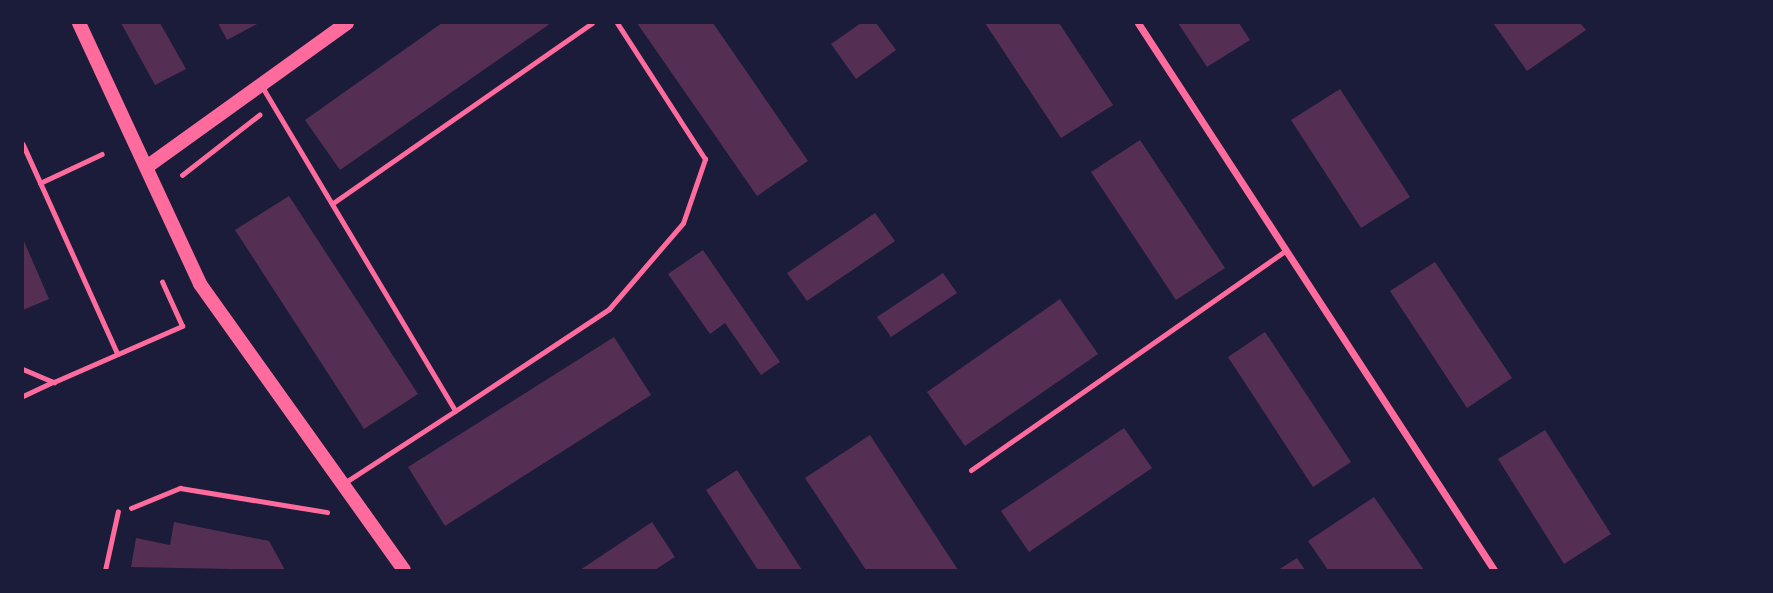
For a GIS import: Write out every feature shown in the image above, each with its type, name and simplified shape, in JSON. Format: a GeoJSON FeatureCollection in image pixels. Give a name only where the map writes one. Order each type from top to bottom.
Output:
{"type":"FeatureCollection","features":[{"type":"Feature","properties":{"kind":"main road"},"geometry":{"type":"LineString","coordinates":[[79,23],[148,166],[200,284],[404,570]]}},
{"type":"Feature","properties":{"kind":"main road"},"geometry":{"type":"LineString","coordinates":[[148,166],[347,23]]}},
{"type":"Feature","properties":{"kind":"street"},"geometry":{"type":"LineString","coordinates":[[1138,23],[1494,570]]}},
{"type":"Feature","properties":{"kind":"lane"},"geometry":{"type":"LineString","coordinates":[[333,203],[592,23]]}},
{"type":"Feature","properties":{"kind":"lane"},"geometry":{"type":"LineString","coordinates":[[341,485],[609,309],[683,223],[705,159],[617,23]]}},
{"type":"Feature","properties":{"kind":"lane"},"geometry":{"type":"LineString","coordinates":[[261,85],[455,411]]}},
{"type":"Feature","properties":{"kind":"lane"},"geometry":{"type":"LineString","coordinates":[[971,470],[1286,250]]}},
{"type":"Feature","properties":{"kind":"lane"},"geometry":{"type":"LineString","coordinates":[[105,570],[117,513]]}},
{"type":"Feature","properties":{"kind":"path"},"geometry":{"type":"LineString","coordinates":[[182,175],[274,104]]}},
{"type":"Feature","properties":{"kind":"path"},"geometry":{"type":"LineString","coordinates":[[23,144],[118,354]]}},
{"type":"Feature","properties":{"kind":"path"},"geometry":{"type":"LineString","coordinates":[[40,183],[102,154]]}},
{"type":"Feature","properties":{"kind":"path"},"geometry":{"type":"LineString","coordinates":[[23,396],[182,326],[162,282]]}},
{"type":"Feature","properties":{"kind":"path"},"geometry":{"type":"LineString","coordinates":[[23,369],[54,382]]}},
{"type":"Feature","properties":{"kind":"path"},"geometry":{"type":"LineString","coordinates":[[117,513],[180,488],[327,512]]}},
{"type":"Feature","properties":{"kind":"building"},"geometry":{"type":"Polygon","coordinates":[[[121,23],[160,23],[186,69],[155,85],[121,23]]]}},
{"type":"Feature","properties":{"kind":"building"},"geometry":{"type":"Polygon","coordinates":[[[218,23],[259,23],[227,40],[218,23]]]}},
{"type":"Feature","properties":{"kind":"building"},"geometry":{"type":"Polygon","coordinates":[[[442,23],[551,23],[340,170],[305,120],[442,23]]]}},
{"type":"Feature","properties":{"kind":"building"},"geometry":{"type":"Polygon","coordinates":[[[637,23],[713,23],[808,161],[757,196],[637,23]]]}},
{"type":"Feature","properties":{"kind":"building"},"geometry":{"type":"Polygon","coordinates":[[[861,23],[876,23],[896,50],[856,79],[831,44],[861,23]]]}},
{"type":"Feature","properties":{"kind":"building"},"geometry":{"type":"Polygon","coordinates":[[[985,23],[1059,23],[1113,105],[1061,138],[985,23]]]}},
{"type":"Feature","properties":{"kind":"building"},"geometry":{"type":"Polygon","coordinates":[[[1178,23],[1239,23],[1250,40],[1207,67],[1178,23]]]}},
{"type":"Feature","properties":{"kind":"building"},"geometry":{"type":"Polygon","coordinates":[[[1493,23],[1580,23],[1586,30],[1527,71],[1493,23]]]}},
{"type":"Feature","properties":{"kind":"building"},"geometry":{"type":"Polygon","coordinates":[[[1340,89],[1410,197],[1361,228],[1291,120],[1340,89]]]}},
{"type":"Feature","properties":{"kind":"building"},"geometry":{"type":"Polygon","coordinates":[[[1140,140],[1225,268],[1176,300],[1091,172],[1140,140]]]}},
{"type":"Feature","properties":{"kind":"building"},"geometry":{"type":"Polygon","coordinates":[[[289,196],[418,394],[364,429],[235,230],[289,196]]]}},
{"type":"Feature","properties":{"kind":"building"},"geometry":{"type":"Polygon","coordinates":[[[875,213],[895,241],[807,301],[787,273],[875,213]]]}},
{"type":"Feature","properties":{"kind":"building"},"geometry":{"type":"Polygon","coordinates":[[[23,239],[49,299],[23,310],[23,239]]]}},
{"type":"Feature","properties":{"kind":"building"},"geometry":{"type":"Polygon","coordinates":[[[703,250],[780,362],[761,375],[725,323],[710,334],[668,274],[703,250]]]}},
{"type":"Feature","properties":{"kind":"building"},"geometry":{"type":"Polygon","coordinates":[[[1435,262],[1512,378],[1467,408],[1390,291],[1435,262]]]}},
{"type":"Feature","properties":{"kind":"building"},"geometry":{"type":"Polygon","coordinates":[[[943,273],[957,293],[891,337],[877,317],[943,273]]]}},
{"type":"Feature","properties":{"kind":"building"},"geometry":{"type":"Polygon","coordinates":[[[1060,299],[1098,354],[965,446],[927,392],[1060,299]]]}},
{"type":"Feature","properties":{"kind":"building"},"geometry":{"type":"Polygon","coordinates":[[[1265,332],[1351,462],[1313,487],[1228,357],[1265,332]]]}},
{"type":"Feature","properties":{"kind":"building"},"geometry":{"type":"Polygon","coordinates":[[[614,337],[651,395],[445,526],[408,467],[614,337]]]}},
{"type":"Feature","properties":{"kind":"building"},"geometry":{"type":"Polygon","coordinates":[[[1124,428],[1152,468],[1029,552],[1001,511],[1124,428]]]}},
{"type":"Feature","properties":{"kind":"building"},"geometry":{"type":"Polygon","coordinates":[[[1545,430],[1611,534],[1564,564],[1498,459],[1545,430]]]}},
{"type":"Feature","properties":{"kind":"building"},"geometry":{"type":"Polygon","coordinates":[[[870,435],[958,570],[866,570],[805,478],[870,435]]]}},
{"type":"Feature","properties":{"kind":"building"},"geometry":{"type":"Polygon","coordinates":[[[737,470],[802,570],[758,570],[706,490],[737,470]]]}},
{"type":"Feature","properties":{"kind":"building"},"geometry":{"type":"Polygon","coordinates":[[[1374,497],[1424,570],[1328,570],[1308,541],[1374,497]]]}},
{"type":"Feature","properties":{"kind":"building"},"geometry":{"type":"Polygon","coordinates":[[[174,522],[269,541],[285,570],[131,567],[136,538],[170,545],[174,522]]]}},
{"type":"Feature","properties":{"kind":"building"},"geometry":{"type":"Polygon","coordinates":[[[652,522],[675,557],[655,570],[580,570],[652,522]]]}},
{"type":"Feature","properties":{"kind":"building"},"geometry":{"type":"Polygon","coordinates":[[[1297,558],[1305,570],[1278,570],[1297,558]]]}}]}
